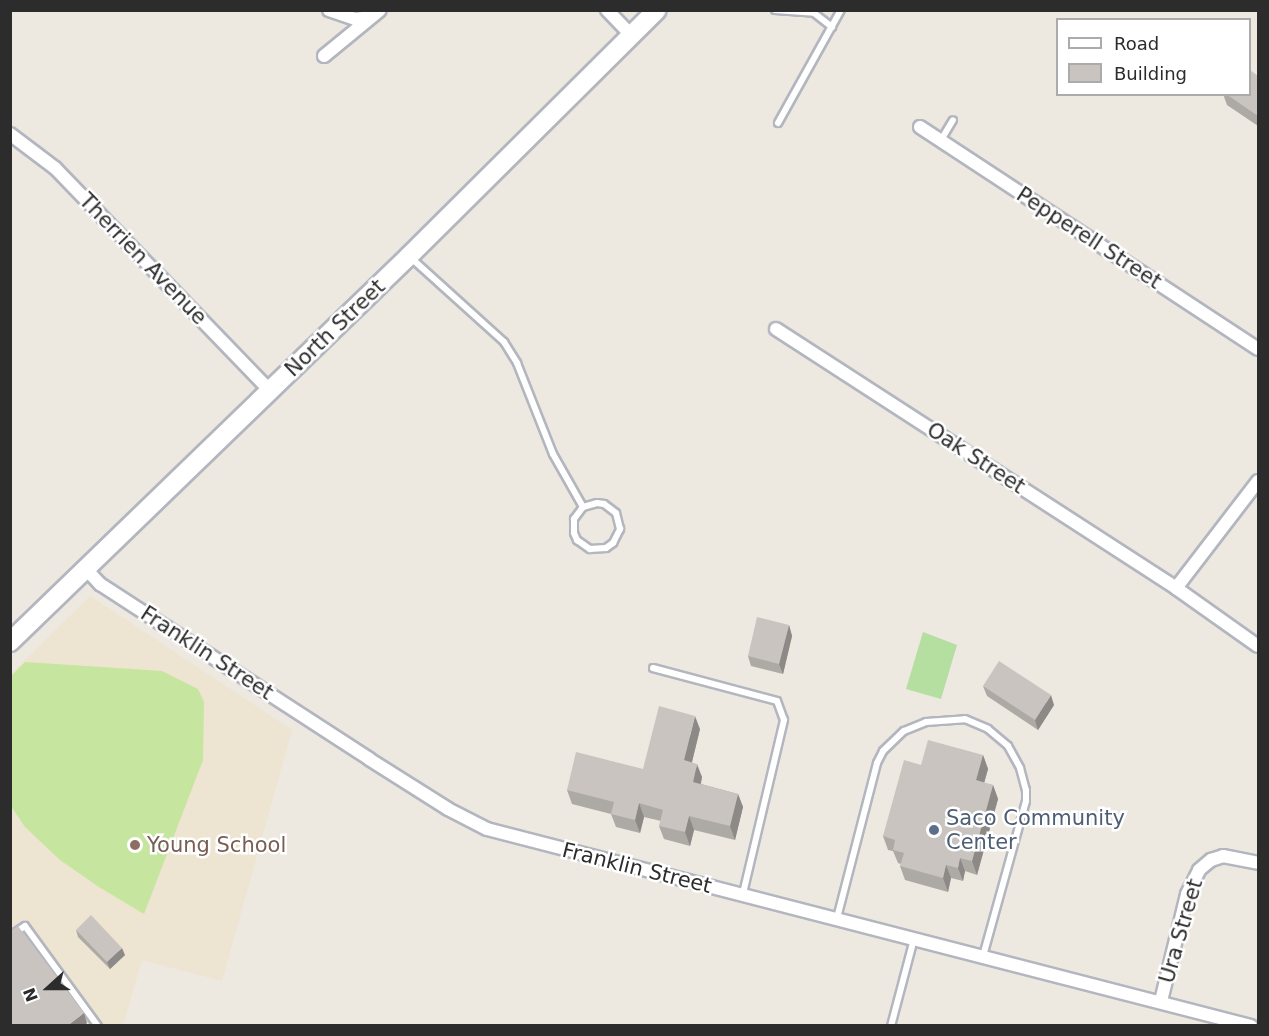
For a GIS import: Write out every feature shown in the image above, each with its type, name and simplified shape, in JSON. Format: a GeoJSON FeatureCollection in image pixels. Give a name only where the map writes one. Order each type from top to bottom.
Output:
{"type":"FeatureCollection","features":[{"type":"Feature","properties":{"kind":"main road","name":"North Street"},"geometry":{"type":"LineString","coordinates":[[10,642],[409,256],[657,10]]}},
{"type":"Feature","properties":{"kind":"street"},"geometry":{"type":"LineString","coordinates":[[329,10],[356,19],[376,14]]}},
{"type":"Feature","properties":{"kind":"street"},"geometry":{"type":"LineString","coordinates":[[607,10],[632,36]]}},
{"type":"Feature","properties":{"kind":"street"},"geometry":{"type":"LineString","coordinates":[[324,56],[376,14]]}},
{"type":"Feature","properties":{"kind":"street","name":"Pepperell Street"},"geometry":{"type":"LineString","coordinates":[[920,127],[1258,349]]}},
{"type":"Feature","properties":{"kind":"street","name":"Therrien Avenue"},"geometry":{"type":"LineString","coordinates":[[10,134],[54,168],[270,391]]}},
{"type":"Feature","properties":{"kind":"street","name":"Oak Street"},"geometry":{"type":"LineString","coordinates":[[776,329],[1176,588],[1258,646]]}},
{"type":"Feature","properties":{"kind":"street"},"geometry":{"type":"LineString","coordinates":[[1176,588],[1258,481]]}},
{"type":"Feature","properties":{"kind":"street","name":"Franklin Street"},"geometry":{"type":"LineString","coordinates":[[86,569],[100,584],[369,759],[470,821],[522,839],[1161,1001],[1251,1026]]}},
{"type":"Feature","properties":{"kind":"street","name":"Ura Street"},"geometry":{"type":"LineString","coordinates":[[1161,1001],[1188,894],[1195,877],[1205,864],[1217,857],[1229,855],[1258,863]]}},
{"type":"Feature","properties":{"kind":"lane"},"geometry":{"type":"LineString","coordinates":[[775,10],[814,13],[832,27]]}},
{"type":"Feature","properties":{"kind":"lane"},"geometry":{"type":"LineString","coordinates":[[777,123],[842,10]]}},
{"type":"Feature","properties":{"kind":"lane"},"geometry":{"type":"LineString","coordinates":[[940,141],[953,120]]}},
{"type":"Feature","properties":{"kind":"lane"},"geometry":{"type":"LineString","coordinates":[[409,256],[504,342],[521,372],[553,454],[583,507]]}},
{"type":"Feature","properties":{"kind":"lane"},"geometry":{"type":"LineString","coordinates":[[590,504],[604,504],[616,513],[620,529],[613,543],[598,550],[583,546],[577,540],[573,526],[578,512],[583,507],[590,504]]}},
{"type":"Feature","properties":{"kind":"lane"},"geometry":{"type":"LineString","coordinates":[[652,668],[777,701],[784,720],[743,895]]}},
{"type":"Feature","properties":{"kind":"lane"},"geometry":{"type":"LineString","coordinates":[[837,918],[877,763],[883,751],[904,731],[926,722],[964,720],[988,729],[1008,746],[1020,768],[1026,790],[1026,801],[983,957]]}},
{"type":"Feature","properties":{"kind":"lane"},"geometry":{"type":"LineString","coordinates":[[10,936],[25,926],[98,1026]]}},
{"type":"Feature","properties":{"kind":"lane"},"geometry":{"type":"LineString","coordinates":[[891,1026],[915,939]]}},
{"type":"Feature","properties":{"kind":"shaded area","name":"Young School"},"geometry":{"type":"Polygon","coordinates":[[[90,596],[292,730],[222,981],[142,960],[123,1025],[11,1026],[11,674],[90,596]]]}},
{"type":"Feature","properties":{"kind":"green space"},"geometry":{"type":"Polygon","coordinates":[[[923,632],[957,645],[941,699],[906,689],[923,632]]]}},
{"type":"Feature","properties":{"kind":"green space"},"geometry":{"type":"Polygon","coordinates":[[[25,662],[162,671],[198,689],[204,702],[203,760],[144,914],[60,860],[25,827],[11,806],[11,676],[25,662]]]}},
{"type":"Feature","properties":{"kind":"building"},"geometry":{"type":"Polygon","coordinates":[[[1251,71],[1258,76],[1258,116],[1229,96],[1251,96],[1251,71]]]}},
{"type":"Feature","properties":{"kind":"building"},"geometry":{"type":"Polygon","coordinates":[[[757,617],[789,625],[779,664],[748,656],[757,617]]]}},
{"type":"Feature","properties":{"kind":"building"},"geometry":{"type":"Polygon","coordinates":[[[999,661],[1051,695],[1035,720],[983,686],[999,661]]]}},
{"type":"Feature","properties":{"kind":"building"},"geometry":{"type":"Polygon","coordinates":[[[659,706],[695,716],[684,760],[697,764],[693,782],[738,794],[730,826],[689,816],[685,832],[659,826],[663,810],[639,803],[635,820],[611,814],[614,802],[567,790],[576,752],[643,769],[659,706]]]}},
{"type":"Feature","properties":{"kind":"building"},"geometry":{"type":"Polygon","coordinates":[[[928,740],[983,755],[976,780],[993,785],[972,861],[960,858],[958,868],[946,865],[943,878],[900,866],[904,853],[893,850],[895,840],[883,836],[904,760],[921,765],[928,740]]]}},
{"type":"Feature","properties":{"kind":"building"},"geometry":{"type":"Polygon","coordinates":[[[91,915],[122,948],[107,962],[76,930],[91,915]]]}},
{"type":"Feature","properties":{"kind":"building"},"geometry":{"type":"Polygon","coordinates":[[[18,926],[84,1013],[67,1026],[10,1026],[10,932],[18,926]]]}},
{"type":"Feature","properties":{"kind":"place","name":"Saco Community Center"},"geometry":{"type":"Point","coordinates":[934,830]}},
{"type":"Feature","properties":{"kind":"place","name":"Young School"},"geometry":{"type":"Point","coordinates":[135,845]}}]}
